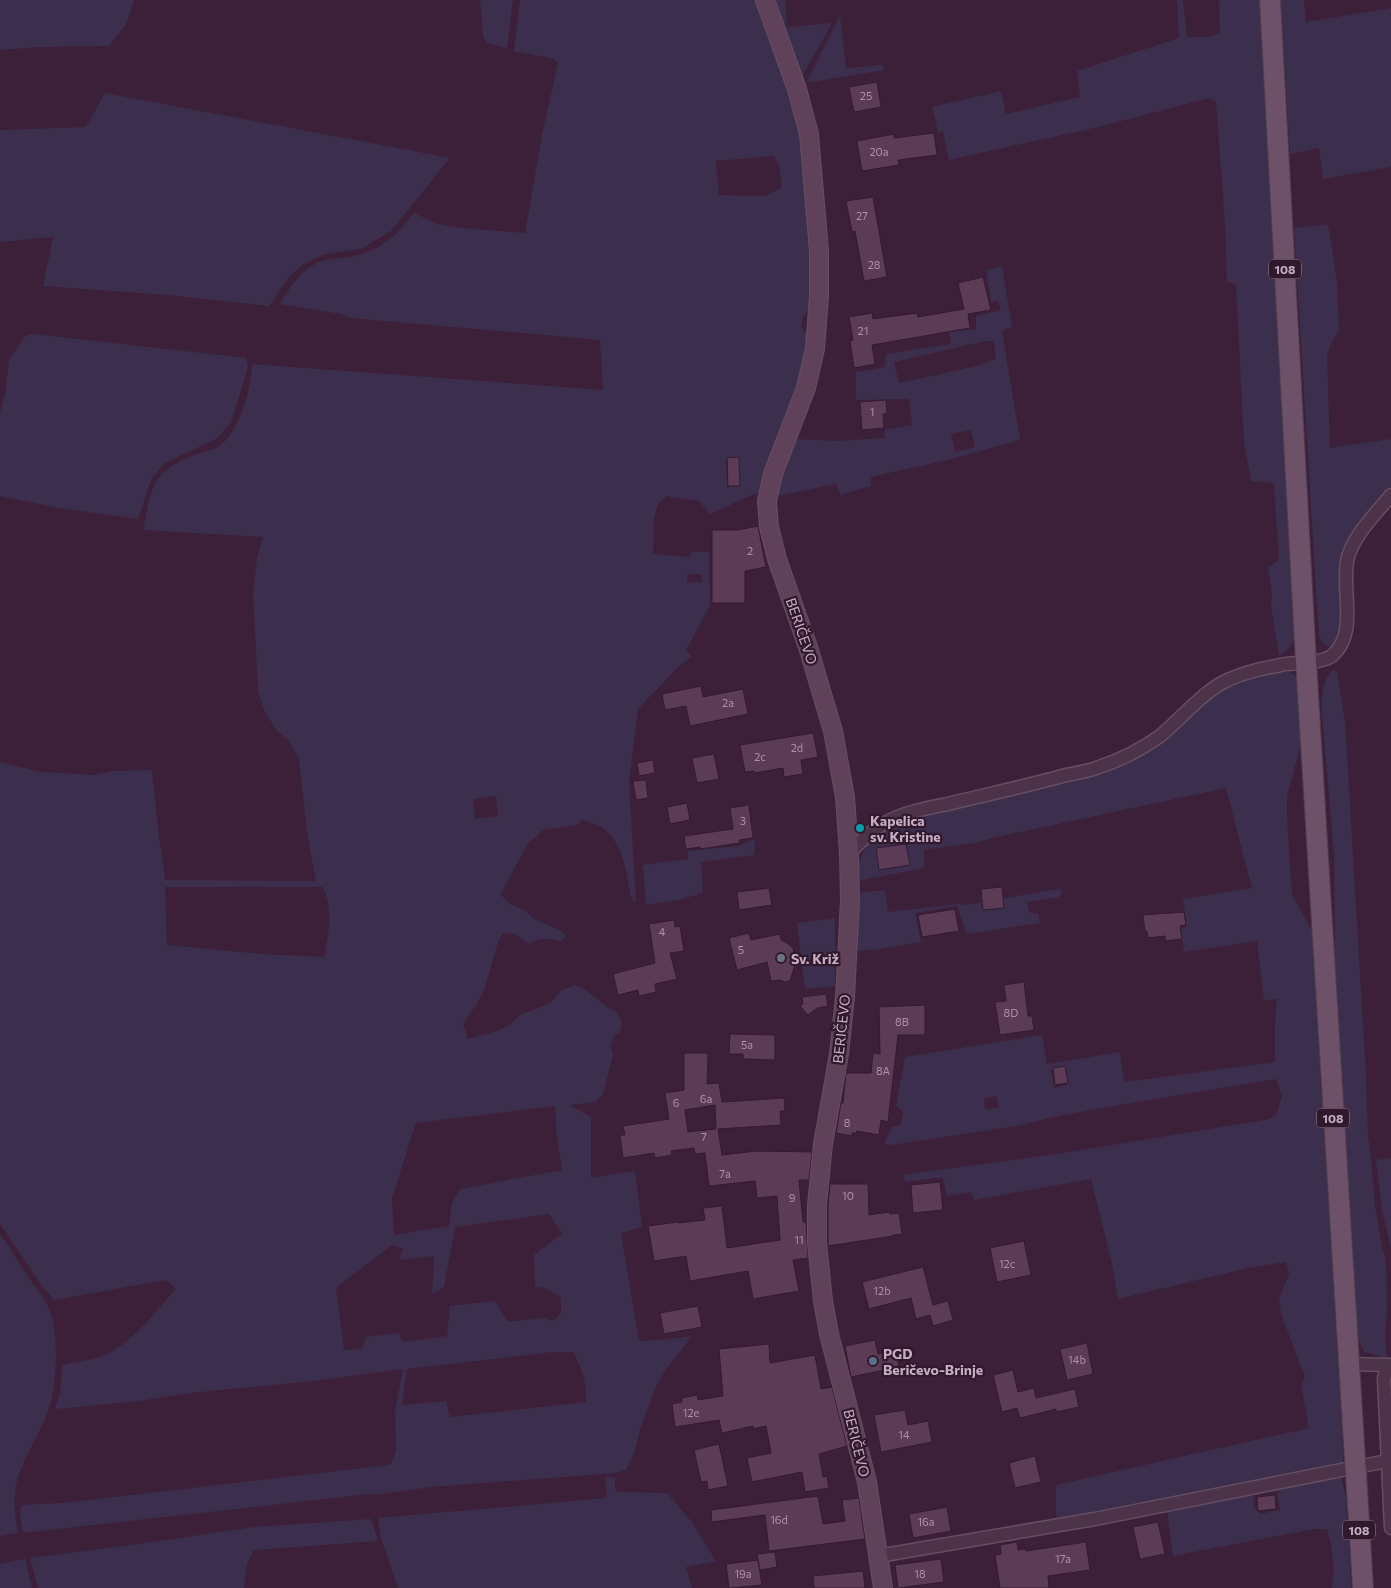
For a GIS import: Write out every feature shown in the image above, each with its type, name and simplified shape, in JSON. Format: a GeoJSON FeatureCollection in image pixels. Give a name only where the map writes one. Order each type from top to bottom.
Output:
{"type":"FeatureCollection","features":[{"type":"Feature","properties":{"kind":"main road","name":"108"},"geometry":{"type":"LineString","coordinates":[[1270,0],[1306,662],[1363,1588]]}},
{"type":"Feature","properties":{"kind":"street","name":"BERIČEVO"},"geometry":{"type":"LineString","coordinates":[[765,0],[798,89],[808,134],[819,251],[819,296],[815,349],[806,388],[773,474],[768,501],[769,527],[777,560],[808,647],[834,731],[844,797],[849,853],[849,910],[845,997],[839,1054],[823,1144],[817,1205],[817,1243],[823,1301],[829,1334],[867,1482],[883,1588]]}},
{"type":"Feature","properties":{"kind":"street"},"geometry":{"type":"LineString","coordinates":[[849,853],[866,837],[887,822],[915,812],[1099,767],[1146,745],[1205,696],[1227,680],[1244,673],[1283,664],[1331,657],[1338,649],[1344,637],[1347,620],[1346,565],[1349,555],[1363,528],[1391,495]]}},
{"type":"Feature","properties":{"kind":"street"},"geometry":{"type":"LineString","coordinates":[[1348,1364],[1390,1365],[1384,1378],[1391,1528]]}},
{"type":"Feature","properties":{"kind":"street"},"geometry":{"type":"LineString","coordinates":[[878,1556],[1095,1519],[1387,1461]]}},
{"type":"Feature","properties":{"kind":"shaded area"},"geometry":{"type":"Polygon","coordinates":[[[0,0],[134,0],[126,24],[109,46],[40,47],[0,50],[0,0]]]}},
{"type":"Feature","properties":{"kind":"shaded area"},"geometry":{"type":"Polygon","coordinates":[[[480,0],[513,0],[507,48],[486,43],[483,35],[480,0]]]}},
{"type":"Feature","properties":{"kind":"shaded area"},"geometry":{"type":"Polygon","coordinates":[[[520,0],[758,0],[793,96],[802,135],[814,273],[811,309],[803,316],[801,327],[810,338],[803,377],[762,492],[710,514],[699,501],[667,496],[658,504],[654,519],[653,554],[689,557],[692,552],[709,552],[710,605],[686,650],[692,657],[679,666],[638,709],[629,782],[636,903],[632,900],[627,873],[619,849],[613,838],[605,830],[580,820],[581,824],[543,830],[528,844],[500,894],[510,904],[524,910],[534,919],[561,931],[565,938],[561,941],[547,939],[527,943],[516,934],[503,933],[499,939],[484,990],[477,1004],[463,1023],[468,1039],[497,1031],[509,1026],[520,1015],[550,1003],[562,990],[575,985],[584,989],[618,1013],[622,1023],[620,1032],[615,1035],[610,1045],[613,1055],[603,1094],[595,1102],[570,1105],[591,1117],[591,1178],[635,1171],[642,1227],[621,1233],[639,1341],[692,1336],[667,1368],[656,1386],[636,1447],[626,1470],[615,1473],[431,1487],[374,1495],[369,1494],[23,1532],[20,1514],[21,1505],[63,1503],[390,1465],[396,1451],[395,1411],[403,1369],[313,1381],[190,1393],[139,1401],[55,1409],[60,1392],[62,1365],[100,1357],[120,1346],[146,1323],[176,1289],[166,1280],[54,1300],[42,1286],[0,1224],[0,762],[41,772],[94,775],[114,771],[152,770],[165,880],[316,881],[307,832],[299,759],[289,741],[277,731],[264,710],[258,690],[253,593],[257,558],[263,537],[143,530],[148,503],[158,479],[166,470],[189,457],[218,447],[232,432],[247,397],[252,364],[603,390],[600,340],[351,318],[341,314],[280,304],[295,281],[309,267],[323,261],[369,252],[394,236],[414,213],[438,224],[460,228],[525,233],[542,135],[558,63],[554,59],[514,51],[520,0]],[[773,156],[716,161],[719,195],[765,196],[782,188],[779,163],[773,156]],[[738,458],[726,459],[727,487],[740,484],[738,458]],[[701,574],[687,575],[687,583],[702,582],[701,574]],[[496,796],[473,799],[475,819],[498,816],[496,796]],[[165,887],[167,945],[261,954],[324,957],[329,931],[329,913],[323,887],[165,887]],[[555,1106],[416,1123],[392,1198],[394,1235],[449,1226],[452,1203],[460,1189],[562,1170],[555,1106]],[[549,1214],[455,1227],[444,1287],[432,1294],[434,1256],[399,1260],[403,1249],[392,1245],[336,1288],[344,1350],[362,1349],[366,1337],[399,1333],[403,1342],[447,1336],[450,1306],[495,1301],[508,1322],[543,1318],[554,1321],[561,1313],[561,1298],[546,1288],[535,1287],[534,1255],[562,1234],[549,1214]],[[552,1352],[407,1369],[402,1405],[446,1401],[450,1417],[586,1402],[586,1388],[579,1364],[573,1352],[552,1352]]]}},
{"type":"Feature","properties":{"kind":"shaded area"},"geometry":{"type":"Polygon","coordinates":[[[770,0],[785,0],[787,27],[832,23],[800,80],[770,0]]]}},
{"type":"Feature","properties":{"kind":"shaded area"},"geometry":{"type":"Polygon","coordinates":[[[1177,0],[1183,0],[1187,37],[1207,37],[1220,33],[1219,0],[1260,0],[1272,231],[1297,631],[1291,646],[1279,656],[1271,605],[1272,595],[1268,567],[1279,560],[1274,483],[1251,481],[1244,442],[1236,285],[1227,281],[1225,223],[1216,102],[1210,98],[1094,128],[949,160],[943,131],[938,132],[932,107],[1001,91],[1006,114],[1080,97],[1077,71],[1179,38],[1177,0]]]}},
{"type":"Feature","properties":{"kind":"shaded area"},"geometry":{"type":"Polygon","coordinates":[[[1281,0],[1304,0],[1306,22],[1391,8],[1391,167],[1323,179],[1319,148],[1290,154],[1281,0]]]}},
{"type":"Feature","properties":{"kind":"shaded area"},"geometry":{"type":"Polygon","coordinates":[[[840,16],[846,68],[883,65],[884,70],[806,83],[840,16]]]}},
{"type":"Feature","properties":{"kind":"shaded area"},"geometry":{"type":"Polygon","coordinates":[[[105,93],[450,158],[391,231],[363,248],[322,255],[302,265],[289,277],[269,306],[167,295],[43,286],[53,237],[0,242],[0,130],[86,127],[105,93]]]}},
{"type":"Feature","properties":{"kind":"shaded area"},"geometry":{"type":"Polygon","coordinates":[[[1328,224],[1337,281],[1339,330],[1330,345],[1327,356],[1330,448],[1391,439],[1391,486],[1353,538],[1341,628],[1335,643],[1329,647],[1319,637],[1294,228],[1328,224]]]}},
{"type":"Feature","properties":{"kind":"shaded area"},"geometry":{"type":"Polygon","coordinates":[[[1002,266],[1012,327],[1002,331],[1020,440],[952,459],[871,477],[871,486],[840,495],[836,484],[777,496],[783,468],[794,439],[835,441],[885,438],[885,430],[912,425],[909,399],[856,400],[856,372],[885,367],[886,354],[951,344],[949,332],[976,329],[976,316],[1001,310],[998,301],[991,302],[986,270],[1002,266]],[[986,341],[894,362],[899,383],[976,366],[996,359],[994,341],[986,341]],[[971,430],[951,434],[955,452],[975,447],[971,430]]]}},
{"type":"Feature","properties":{"kind":"shaded area"},"geometry":{"type":"Polygon","coordinates":[[[33,334],[246,358],[248,367],[231,423],[216,439],[165,463],[151,479],[138,519],[59,508],[0,496],[0,413],[5,395],[9,360],[25,336],[33,334]]]}},
{"type":"Feature","properties":{"kind":"shaded area"},"geometry":{"type":"Polygon","coordinates":[[[1333,670],[1337,672],[1345,721],[1368,1136],[1375,1204],[1382,1248],[1386,1260],[1387,1309],[1385,1335],[1387,1358],[1364,1352],[1357,1336],[1335,960],[1334,855],[1322,714],[1324,685],[1333,670]]]}},
{"type":"Feature","properties":{"kind":"shaded area"},"geometry":{"type":"Polygon","coordinates":[[[1280,671],[1290,672],[1298,678],[1303,717],[1299,751],[1287,796],[1287,818],[1292,895],[1313,932],[1321,1092],[1325,1119],[1341,1393],[1343,1464],[1060,1521],[1056,1516],[1056,1485],[1309,1428],[1301,1386],[1305,1377],[1281,1314],[1279,1298],[1289,1274],[1286,1262],[1248,1268],[1118,1299],[1112,1264],[1091,1179],[974,1200],[971,1192],[947,1196],[943,1177],[906,1182],[902,1175],[1063,1153],[1270,1119],[1276,1115],[1282,1096],[1276,1079],[1058,1116],[1017,1126],[891,1145],[884,1143],[892,1127],[900,1126],[903,1112],[896,1106],[905,1057],[1042,1035],[1047,1064],[1120,1052],[1124,1082],[1275,1062],[1277,999],[1264,1000],[1257,941],[1184,952],[1181,929],[1187,926],[1183,899],[1252,888],[1226,788],[981,842],[924,850],[924,868],[856,881],[857,872],[862,854],[867,847],[880,833],[896,823],[1159,743],[1220,691],[1235,683],[1280,671]],[[1065,1068],[1051,1070],[1054,1088],[1067,1085],[1065,1068]],[[997,1096],[984,1098],[985,1109],[999,1108],[997,1096]]]}},
{"type":"Feature","properties":{"kind":"shaded area"},"geometry":{"type":"Polygon","coordinates":[[[755,839],[754,855],[701,862],[703,893],[679,900],[646,905],[643,865],[688,859],[688,851],[738,846],[755,839]]]}},
{"type":"Feature","properties":{"kind":"shaded area"},"geometry":{"type":"Polygon","coordinates":[[[885,890],[888,912],[960,904],[966,905],[1061,890],[1062,894],[1059,897],[1027,902],[1029,912],[1038,914],[1040,923],[967,934],[957,906],[915,913],[921,942],[857,951],[857,893],[885,890]]]}},
{"type":"Feature","properties":{"kind":"shaded area"},"geometry":{"type":"Polygon","coordinates":[[[835,918],[835,986],[805,989],[797,923],[835,918]]]}},
{"type":"Feature","properties":{"kind":"shaded area"},"geometry":{"type":"Polygon","coordinates":[[[1391,1158],[1391,1248],[1382,1211],[1376,1160],[1391,1158]]]}},
{"type":"Feature","properties":{"kind":"shaded area"},"geometry":{"type":"Polygon","coordinates":[[[0,1234],[47,1304],[54,1325],[56,1367],[49,1408],[24,1461],[16,1485],[15,1514],[18,1533],[0,1536],[0,1234]]]}},
{"type":"Feature","properties":{"kind":"shaded area"},"geometry":{"type":"Polygon","coordinates":[[[1341,1476],[1346,1497],[1351,1588],[1332,1588],[1333,1558],[1327,1529],[1314,1529],[1173,1556],[1167,1510],[1253,1494],[1254,1508],[1260,1514],[1280,1510],[1277,1491],[1341,1476]]]}},
{"type":"Feature","properties":{"kind":"shaded area"},"geometry":{"type":"Polygon","coordinates":[[[605,1477],[615,1478],[615,1488],[618,1492],[667,1493],[691,1521],[716,1561],[686,1567],[692,1588],[398,1588],[381,1538],[378,1518],[607,1498],[605,1477]]]}},
{"type":"Feature","properties":{"kind":"shaded area"},"geometry":{"type":"Polygon","coordinates":[[[371,1519],[378,1541],[254,1550],[247,1563],[244,1588],[38,1588],[30,1558],[254,1527],[371,1519]]]}},
{"type":"Feature","properties":{"kind":"shaded area"},"geometry":{"type":"Polygon","coordinates":[[[25,1559],[32,1588],[0,1588],[0,1564],[25,1559]]]}},
{"type":"Feature","properties":{"kind":"building"},"geometry":{"type":"Polygon","coordinates":[[[877,82],[881,107],[854,112],[849,87],[877,82]]]}},
{"type":"Feature","properties":{"kind":"building"},"geometry":{"type":"Polygon","coordinates":[[[934,133],[937,155],[898,160],[899,165],[862,171],[857,141],[894,134],[894,138],[934,133]]]}},
{"type":"Feature","properties":{"kind":"building"},"geometry":{"type":"Polygon","coordinates":[[[873,197],[887,277],[864,281],[855,231],[852,232],[846,201],[873,197]]]}},
{"type":"Feature","properties":{"kind":"building"},"geometry":{"type":"Polygon","coordinates":[[[983,277],[991,310],[968,314],[970,328],[872,345],[875,364],[854,368],[850,341],[853,340],[849,317],[872,313],[873,319],[917,313],[918,317],[964,309],[958,283],[983,277]]]}},
{"type":"Feature","properties":{"kind":"building"},"geometry":{"type":"Polygon","coordinates":[[[886,400],[887,414],[883,414],[884,428],[862,430],[860,402],[886,400]]]}},
{"type":"Feature","properties":{"kind":"building"},"geometry":{"type":"Polygon","coordinates":[[[739,457],[740,486],[728,486],[727,458],[739,457]]]}},
{"type":"Feature","properties":{"kind":"building"},"geometry":{"type":"Polygon","coordinates":[[[758,526],[766,567],[745,571],[745,603],[712,603],[712,530],[738,530],[758,526]]]}},
{"type":"Feature","properties":{"kind":"building"},"geometry":{"type":"Polygon","coordinates":[[[701,686],[703,697],[743,689],[748,714],[690,726],[686,706],[665,710],[662,694],[701,686]]]}},
{"type":"Feature","properties":{"kind":"building"},"geometry":{"type":"Polygon","coordinates":[[[813,733],[818,757],[801,760],[803,774],[784,777],[783,768],[755,773],[754,771],[745,772],[740,745],[813,733]]]}},
{"type":"Feature","properties":{"kind":"building"},"geometry":{"type":"Polygon","coordinates":[[[714,754],[719,779],[697,783],[692,758],[714,754]]]}},
{"type":"Feature","properties":{"kind":"building"},"geometry":{"type":"Polygon","coordinates":[[[653,760],[655,773],[639,776],[637,763],[653,760]]]}},
{"type":"Feature","properties":{"kind":"building"},"geometry":{"type":"Polygon","coordinates":[[[646,780],[648,798],[636,800],[633,781],[646,780]]]}},
{"type":"Feature","properties":{"kind":"building"},"geometry":{"type":"Polygon","coordinates":[[[687,803],[690,820],[670,824],[667,807],[687,803]]]}},
{"type":"Feature","properties":{"kind":"building"},"geometry":{"type":"Polygon","coordinates":[[[749,805],[753,838],[739,840],[740,843],[700,849],[700,847],[686,849],[684,836],[733,829],[730,808],[749,805]]]}},
{"type":"Feature","properties":{"kind":"building"},"geometry":{"type":"Polygon","coordinates":[[[906,844],[910,865],[879,870],[876,848],[906,844]]]}},
{"type":"Feature","properties":{"kind":"building"},"geometry":{"type":"Polygon","coordinates":[[[1002,887],[1004,908],[983,910],[981,889],[1002,887]]]}},
{"type":"Feature","properties":{"kind":"building"},"geometry":{"type":"Polygon","coordinates":[[[769,888],[772,905],[739,910],[737,892],[769,888]]]}},
{"type":"Feature","properties":{"kind":"building"},"geometry":{"type":"Polygon","coordinates":[[[955,909],[959,931],[922,937],[918,915],[955,909]]]}},
{"type":"Feature","properties":{"kind":"building"},"geometry":{"type":"Polygon","coordinates":[[[1184,912],[1186,925],[1180,926],[1182,939],[1165,941],[1165,936],[1148,938],[1143,915],[1184,912]]]}},
{"type":"Feature","properties":{"kind":"building"},"geometry":{"type":"Polygon","coordinates":[[[674,920],[675,927],[680,926],[684,951],[670,953],[677,979],[655,984],[656,992],[639,996],[638,990],[618,995],[613,974],[655,963],[649,924],[674,920]]]}},
{"type":"Feature","properties":{"kind":"building"},"geometry":{"type":"Polygon","coordinates":[[[749,933],[751,940],[780,934],[781,940],[793,948],[796,962],[790,981],[771,981],[767,962],[737,970],[729,938],[749,933]]]}},
{"type":"Feature","properties":{"kind":"building"},"geometry":{"type":"Polygon","coordinates":[[[1024,982],[1028,1016],[1032,1016],[1034,1030],[1000,1035],[995,1002],[1006,1001],[1004,985],[1024,982]]]}},
{"type":"Feature","properties":{"kind":"building"},"geometry":{"type":"Polygon","coordinates":[[[826,994],[828,1006],[817,1008],[808,1015],[800,1006],[803,1004],[802,997],[826,994]]]}},
{"type":"Feature","properties":{"kind":"building"},"geometry":{"type":"Polygon","coordinates":[[[925,1005],[925,1035],[898,1035],[888,1122],[881,1120],[879,1135],[857,1131],[852,1133],[852,1136],[836,1133],[841,1103],[843,1103],[846,1073],[871,1073],[873,1053],[880,1054],[879,1007],[925,1005]]]}},
{"type":"Feature","properties":{"kind":"building"},"geometry":{"type":"Polygon","coordinates":[[[730,1034],[775,1035],[775,1060],[743,1059],[743,1054],[729,1054],[730,1034]]]}},
{"type":"Feature","properties":{"kind":"building"},"geometry":{"type":"Polygon","coordinates":[[[684,1053],[708,1053],[707,1084],[719,1083],[722,1102],[784,1098],[785,1111],[780,1111],[781,1125],[718,1129],[722,1155],[756,1151],[812,1152],[809,1180],[799,1180],[803,1222],[806,1222],[808,1258],[793,1260],[799,1291],[753,1299],[748,1271],[690,1281],[686,1256],[654,1261],[648,1226],[705,1220],[703,1208],[722,1206],[727,1248],[780,1240],[777,1196],[757,1198],[755,1181],[709,1186],[705,1153],[695,1154],[694,1148],[671,1151],[672,1155],[655,1158],[654,1153],[623,1158],[620,1135],[625,1135],[623,1126],[669,1119],[665,1093],[684,1090],[684,1053]],[[715,1105],[685,1110],[688,1132],[716,1129],[715,1105]]]}},
{"type":"Feature","properties":{"kind":"building"},"geometry":{"type":"Polygon","coordinates":[[[1065,1066],[1068,1083],[1055,1085],[1053,1068],[1065,1066]]]}},
{"type":"Feature","properties":{"kind":"building"},"geometry":{"type":"Polygon","coordinates":[[[940,1182],[943,1210],[913,1213],[911,1185],[940,1182]]]}},
{"type":"Feature","properties":{"kind":"building"},"geometry":{"type":"Polygon","coordinates":[[[830,1184],[868,1184],[869,1215],[889,1212],[890,1214],[899,1213],[902,1234],[828,1246],[830,1184]]]}},
{"type":"Feature","properties":{"kind":"building"},"geometry":{"type":"Polygon","coordinates":[[[1024,1241],[1031,1275],[997,1282],[990,1248],[1024,1241]]]}},
{"type":"Feature","properties":{"kind":"building"},"geometry":{"type":"Polygon","coordinates":[[[923,1267],[933,1305],[948,1301],[953,1320],[933,1326],[930,1315],[916,1319],[911,1298],[869,1309],[862,1282],[923,1267]]]}},
{"type":"Feature","properties":{"kind":"building"},"geometry":{"type":"Polygon","coordinates":[[[698,1306],[702,1327],[664,1334],[660,1313],[698,1306]]]}},
{"type":"Feature","properties":{"kind":"building","name":"PGD Beričevo-Brinje"},"geometry":{"type":"Polygon","coordinates":[[[875,1340],[878,1354],[896,1350],[899,1367],[851,1377],[845,1346],[875,1340]]]}},
{"type":"Feature","properties":{"kind":"building"},"geometry":{"type":"Polygon","coordinates":[[[1087,1343],[1093,1374],[1067,1380],[1060,1349],[1087,1343]]]}},
{"type":"Feature","properties":{"kind":"building"},"geometry":{"type":"Polygon","coordinates":[[[769,1344],[770,1363],[815,1355],[821,1389],[832,1387],[847,1446],[819,1454],[823,1477],[827,1476],[829,1488],[805,1492],[802,1472],[752,1482],[747,1458],[771,1453],[766,1426],[753,1429],[753,1426],[722,1433],[719,1420],[675,1427],[672,1404],[682,1402],[682,1398],[697,1395],[698,1400],[723,1396],[719,1349],[769,1344]]]}},
{"type":"Feature","properties":{"kind":"building"},"geometry":{"type":"Polygon","coordinates":[[[1013,1370],[1018,1392],[1034,1388],[1036,1398],[1075,1389],[1079,1407],[1056,1412],[1056,1409],[1020,1418],[1017,1408],[1002,1412],[993,1375],[1013,1370]]]}},
{"type":"Feature","properties":{"kind":"building"},"geometry":{"type":"Polygon","coordinates":[[[905,1410],[908,1425],[928,1421],[932,1442],[881,1452],[874,1415],[905,1410]]]}},
{"type":"Feature","properties":{"kind":"building"},"geometry":{"type":"Polygon","coordinates":[[[719,1444],[728,1486],[708,1490],[707,1481],[701,1482],[694,1450],[719,1444]]]}},
{"type":"Feature","properties":{"kind":"building"},"geometry":{"type":"Polygon","coordinates":[[[1035,1456],[1041,1482],[1015,1488],[1009,1463],[1035,1456]]]}},
{"type":"Feature","properties":{"kind":"building"},"geometry":{"type":"Polygon","coordinates":[[[1275,1495],[1276,1509],[1258,1511],[1257,1497],[1275,1495]]]}},
{"type":"Feature","properties":{"kind":"building"},"geometry":{"type":"Polygon","coordinates":[[[818,1496],[823,1524],[845,1521],[842,1500],[859,1498],[865,1539],[769,1551],[765,1515],[712,1522],[711,1510],[818,1496]]]}},
{"type":"Feature","properties":{"kind":"building"},"geometry":{"type":"Polygon","coordinates":[[[947,1507],[951,1531],[913,1538],[909,1514],[947,1507]]]}},
{"type":"Feature","properties":{"kind":"building"},"geometry":{"type":"Polygon","coordinates":[[[1158,1522],[1165,1554],[1140,1559],[1133,1527],[1158,1522]]]}},
{"type":"Feature","properties":{"kind":"building"},"geometry":{"type":"Polygon","coordinates":[[[1017,1542],[1018,1550],[1026,1549],[1026,1551],[1086,1542],[1090,1570],[1048,1576],[1049,1588],[1000,1588],[995,1555],[1001,1554],[1000,1545],[1017,1542]]]}},
{"type":"Feature","properties":{"kind":"building"},"geometry":{"type":"Polygon","coordinates":[[[775,1552],[777,1567],[760,1570],[757,1554],[775,1552]]]}},
{"type":"Feature","properties":{"kind":"building"},"geometry":{"type":"Polygon","coordinates":[[[941,1559],[944,1582],[898,1588],[895,1565],[941,1559]]]}},
{"type":"Feature","properties":{"kind":"building"},"geometry":{"type":"Polygon","coordinates":[[[758,1560],[762,1585],[729,1588],[726,1564],[758,1560]]]}},
{"type":"Feature","properties":{"kind":"building"},"geometry":{"type":"Polygon","coordinates":[[[863,1571],[865,1588],[814,1588],[813,1576],[863,1571]]]}},
{"type":"Feature","properties":{"kind":"place","name":"Kapelica sv. Kristine"},"geometry":{"type":"Point","coordinates":[860,828]}},
{"type":"Feature","properties":{"kind":"place","name":"Sv. Križ"},"geometry":{"type":"Point","coordinates":[781,958]}},
{"type":"Feature","properties":{"kind":"place","name":"PGD Beričevo-Brinje"},"geometry":{"type":"Point","coordinates":[873,1361]}}]}
